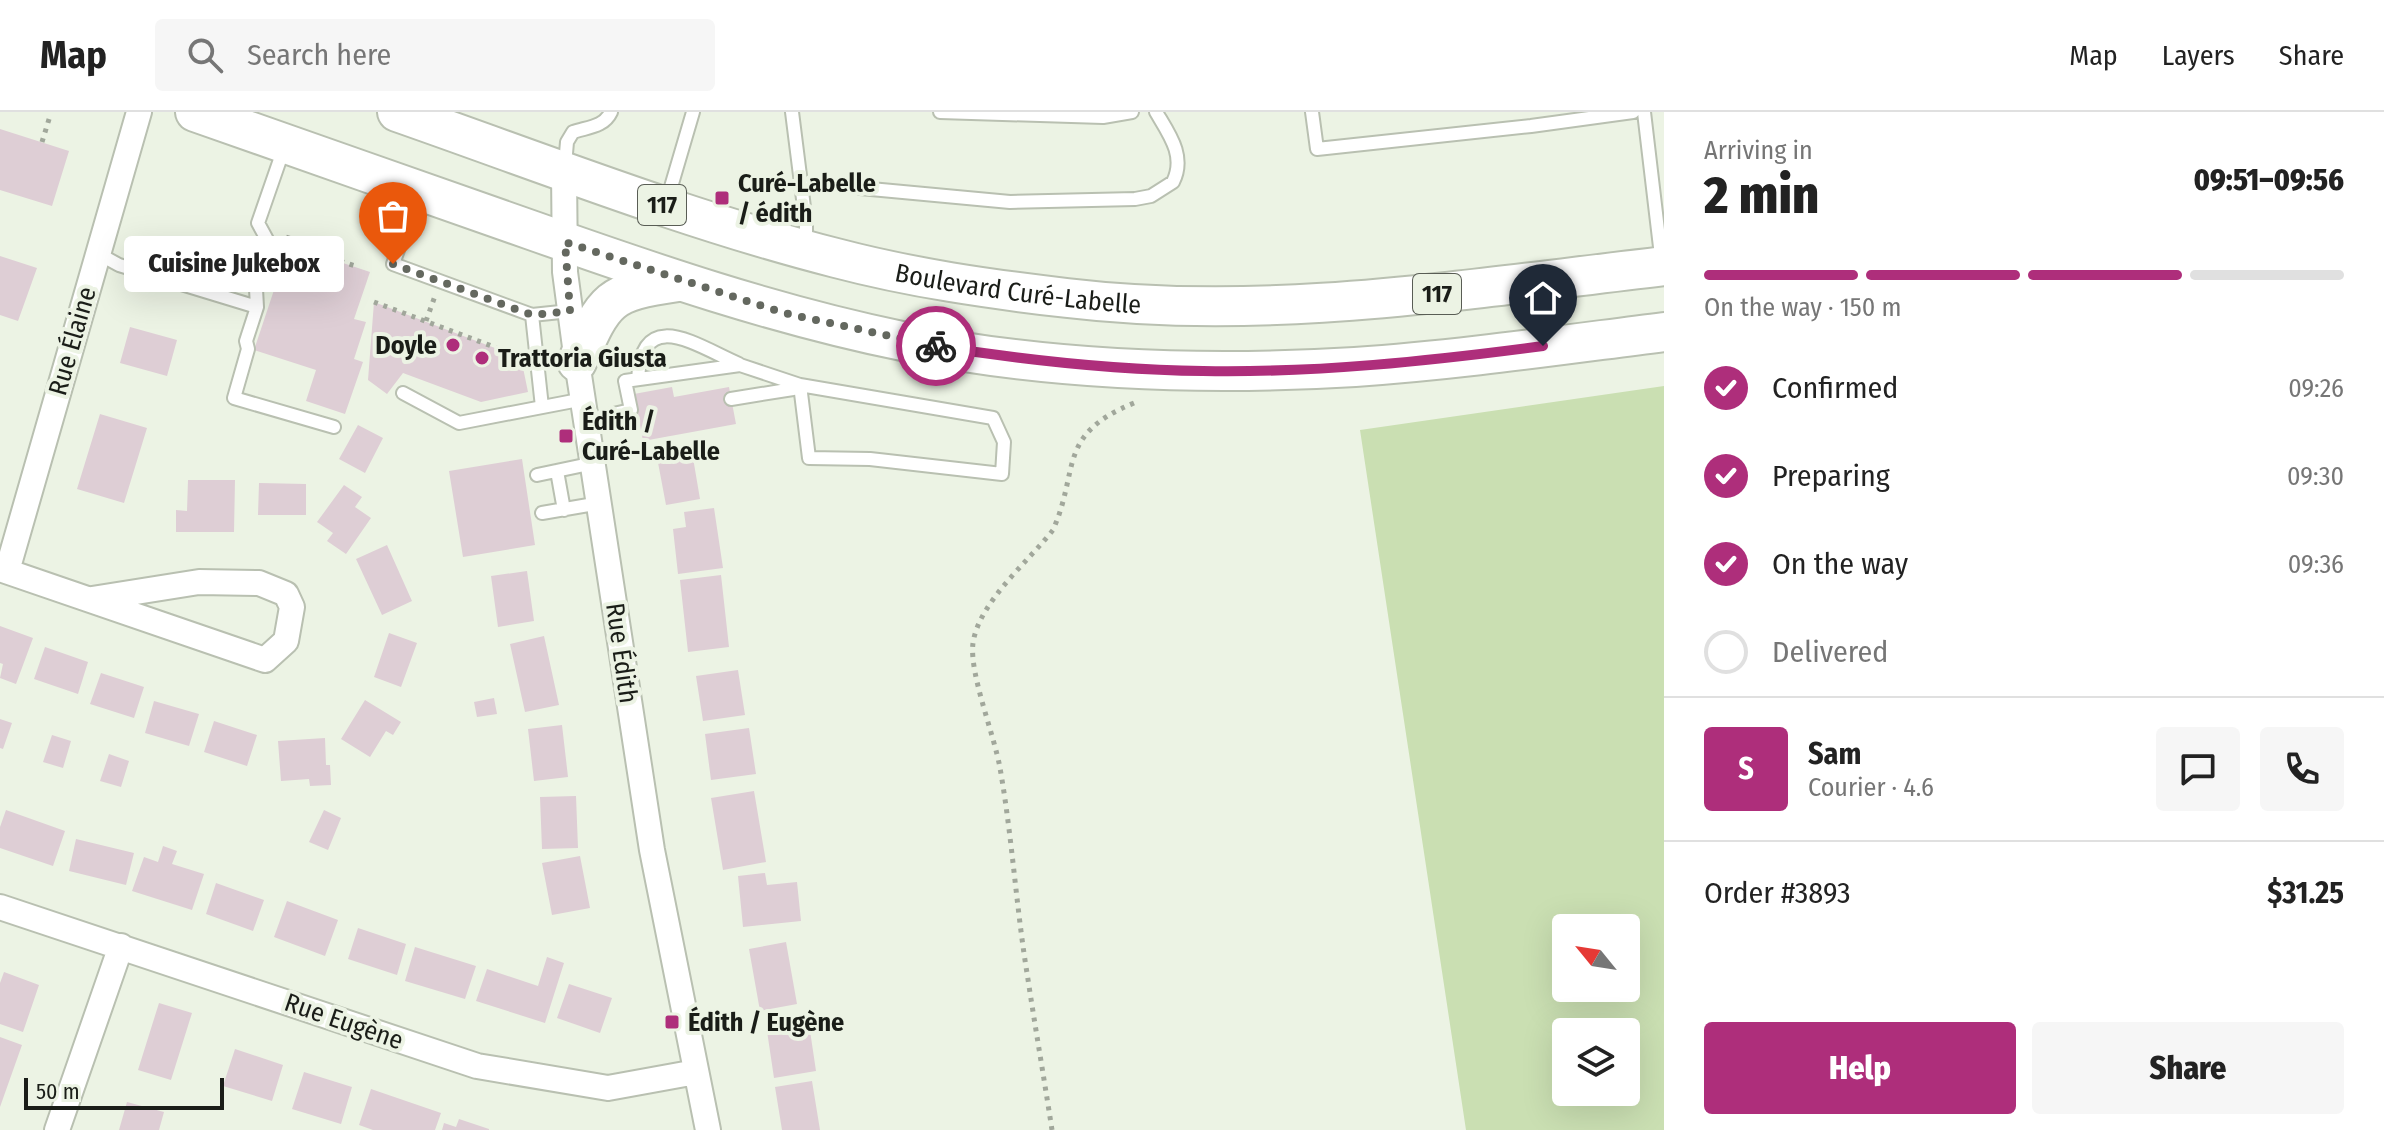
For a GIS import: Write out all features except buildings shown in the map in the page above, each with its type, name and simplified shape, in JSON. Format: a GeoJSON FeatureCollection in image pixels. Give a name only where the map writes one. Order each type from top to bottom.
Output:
{"type":"FeatureCollection","features":[{"type":"Feature","properties":{"kind":"main road"},"geometry":{"type":"LineString","coordinates":[[195,112],[681,281],[784,313],[904,341],[1031,360],[1164,370],[1249,371],[1354,367],[1664,332]]}},
{"type":"Feature","properties":{"kind":"main road","name":"Boulevard Curé-Labelle"},"geometry":{"type":"LineString","coordinates":[[397,112],[665,207],[806,250],[912,275],[1078,299],[1275,306],[1363,301],[1663,267]]}},
{"type":"Feature","properties":{"kind":"main road"},"geometry":{"type":"LineString","coordinates":[[577,362],[598,316],[612,300],[631,290],[681,281]]}},
{"type":"Feature","properties":{"kind":"street","name":"Rue Élaine"},"geometry":{"type":"LineString","coordinates":[[92,599],[199,582],[259,583],[286,594],[292,607],[286,641],[265,660],[3,570],[139,112]]}},
{"type":"Feature","properties":{"kind":"street","name":"Rue Édith"},"geometry":{"type":"LineString","coordinates":[[564,172],[565,242],[577,362],[652,850],[708,1130]]}},
{"type":"Feature","properties":{"kind":"street","name":"Rue Eugène"},"geometry":{"type":"LineString","coordinates":[[0,907],[477,1066],[608,1088],[696,1072]]}},
{"type":"Feature","properties":{"kind":"street"},"geometry":{"type":"LineString","coordinates":[[57,1130],[121,946]]}},
{"type":"Feature","properties":{"kind":"lane"},"geometry":{"type":"LineString","coordinates":[[564,172],[567,142],[573,132],[598,126],[607,121],[611,112]]}},
{"type":"Feature","properties":{"kind":"lane"},"geometry":{"type":"LineString","coordinates":[[665,207],[693,112]]}},
{"type":"Feature","properties":{"kind":"lane"},"geometry":{"type":"LineString","coordinates":[[792,112],[806,223],[806,250]]}},
{"type":"Feature","properties":{"kind":"lane"},"geometry":{"type":"LineString","coordinates":[[940,112],[1103,117],[1132,112]]}},
{"type":"Feature","properties":{"kind":"lane"},"geometry":{"type":"LineString","coordinates":[[860,188],[1010,202],[1151,196],[1173,182],[1179,162],[1176,149],[1156,112]]}},
{"type":"Feature","properties":{"kind":"lane"},"geometry":{"type":"LineString","coordinates":[[1312,112],[1317,149],[1633,112]]}},
{"type":"Feature","properties":{"kind":"lane"},"geometry":{"type":"LineString","coordinates":[[1644,112],[1663,267]]}},
{"type":"Feature","properties":{"kind":"lane"},"geometry":{"type":"LineString","coordinates":[[285,145],[258,223],[270,245],[256,289],[257,307],[234,398],[334,427]]}},
{"type":"Feature","properties":{"kind":"lane"},"geometry":{"type":"LineString","coordinates":[[419,191],[393,264],[532,315],[570,311]]}},
{"type":"Feature","properties":{"kind":"lane"},"geometry":{"type":"LineString","coordinates":[[97,253],[119,265],[257,307]]}},
{"type":"Feature","properties":{"kind":"lane"},"geometry":{"type":"LineString","coordinates":[[532,315],[542,407]]}},
{"type":"Feature","properties":{"kind":"lane"},"geometry":{"type":"LineString","coordinates":[[638,379],[641,353],[651,339],[660,336],[682,339],[740,365],[800,385],[993,418],[1004,442],[1002,474],[870,459],[809,458],[800,385]]}},
{"type":"Feature","properties":{"kind":"lane"},"geometry":{"type":"LineString","coordinates":[[403,393],[459,423],[542,407],[631,410],[625,381],[740,365]]}},
{"type":"Feature","properties":{"kind":"lane"},"geometry":{"type":"LineString","coordinates":[[731,399],[793,389],[800,385]]}},
{"type":"Feature","properties":{"kind":"lane"},"geometry":{"type":"LineString","coordinates":[[537,475],[594,463]]}},
{"type":"Feature","properties":{"kind":"lane"},"geometry":{"type":"LineString","coordinates":[[557,471],[564,510]]}},
{"type":"Feature","properties":{"kind":"lane"},"geometry":{"type":"LineString","coordinates":[[542,513],[600,503]]}},
{"type":"Feature","properties":{"kind":"path"},"geometry":{"type":"LineString","coordinates":[[42,142],[50,116]]}},
{"type":"Feature","properties":{"kind":"path"},"geometry":{"type":"LineString","coordinates":[[294,240],[306,250],[358,267]]}},
{"type":"Feature","properties":{"kind":"path"},"geometry":{"type":"LineString","coordinates":[[374,302],[521,358]]}},
{"type":"Feature","properties":{"kind":"path"},"geometry":{"type":"LineString","coordinates":[[1052,1130],[1025,960],[1012,839],[995,742],[974,666],[973,646],[977,629],[989,606],[1053,530],[1060,515],[1069,463],[1088,431],[1108,415],[1144,400]]}},
{"type":"Feature","properties":{"kind":"green space"},"geometry":{"type":"Polygon","coordinates":[[[1664,386],[1664,1130],[1466,1130],[1360,430],[1664,386]]]}},
{"type":"Feature","properties":{"kind":"way so far"},"geometry":{"type":"LineString","coordinates":[[393,264],[532,315],[570,311],[565,242],[784,313],[936,346]]}},
{"type":"Feature","properties":{"kind":"place","name":"Curé-Labelle / édith"},"geometry":{"type":"Point","coordinates":[722,198]}},
{"type":"Feature","properties":{"kind":"place","name":"Cuisine Jukebox"},"geometry":{"type":"Point","coordinates":[393,264]}},
{"type":"Feature","properties":{"kind":"place","name":"Doyle"},"geometry":{"type":"Point","coordinates":[453,345]}},
{"type":"Feature","properties":{"kind":"place","name":"Trattoria Giusta"},"geometry":{"type":"Point","coordinates":[482,358]}},
{"type":"Feature","properties":{"kind":"place","name":"Édith / Curé-Labelle"},"geometry":{"type":"Point","coordinates":[566,436]}},
{"type":"Feature","properties":{"kind":"place","name":"Édith / Eugène"},"geometry":{"type":"Point","coordinates":[672,1022]}},
{"type":"Feature","properties":{"kind":"route"},"geometry":{"type":"LineString","coordinates":[[936,346],[1069,364],[1202,371],[1354,367],[1543,346]]}}]}
